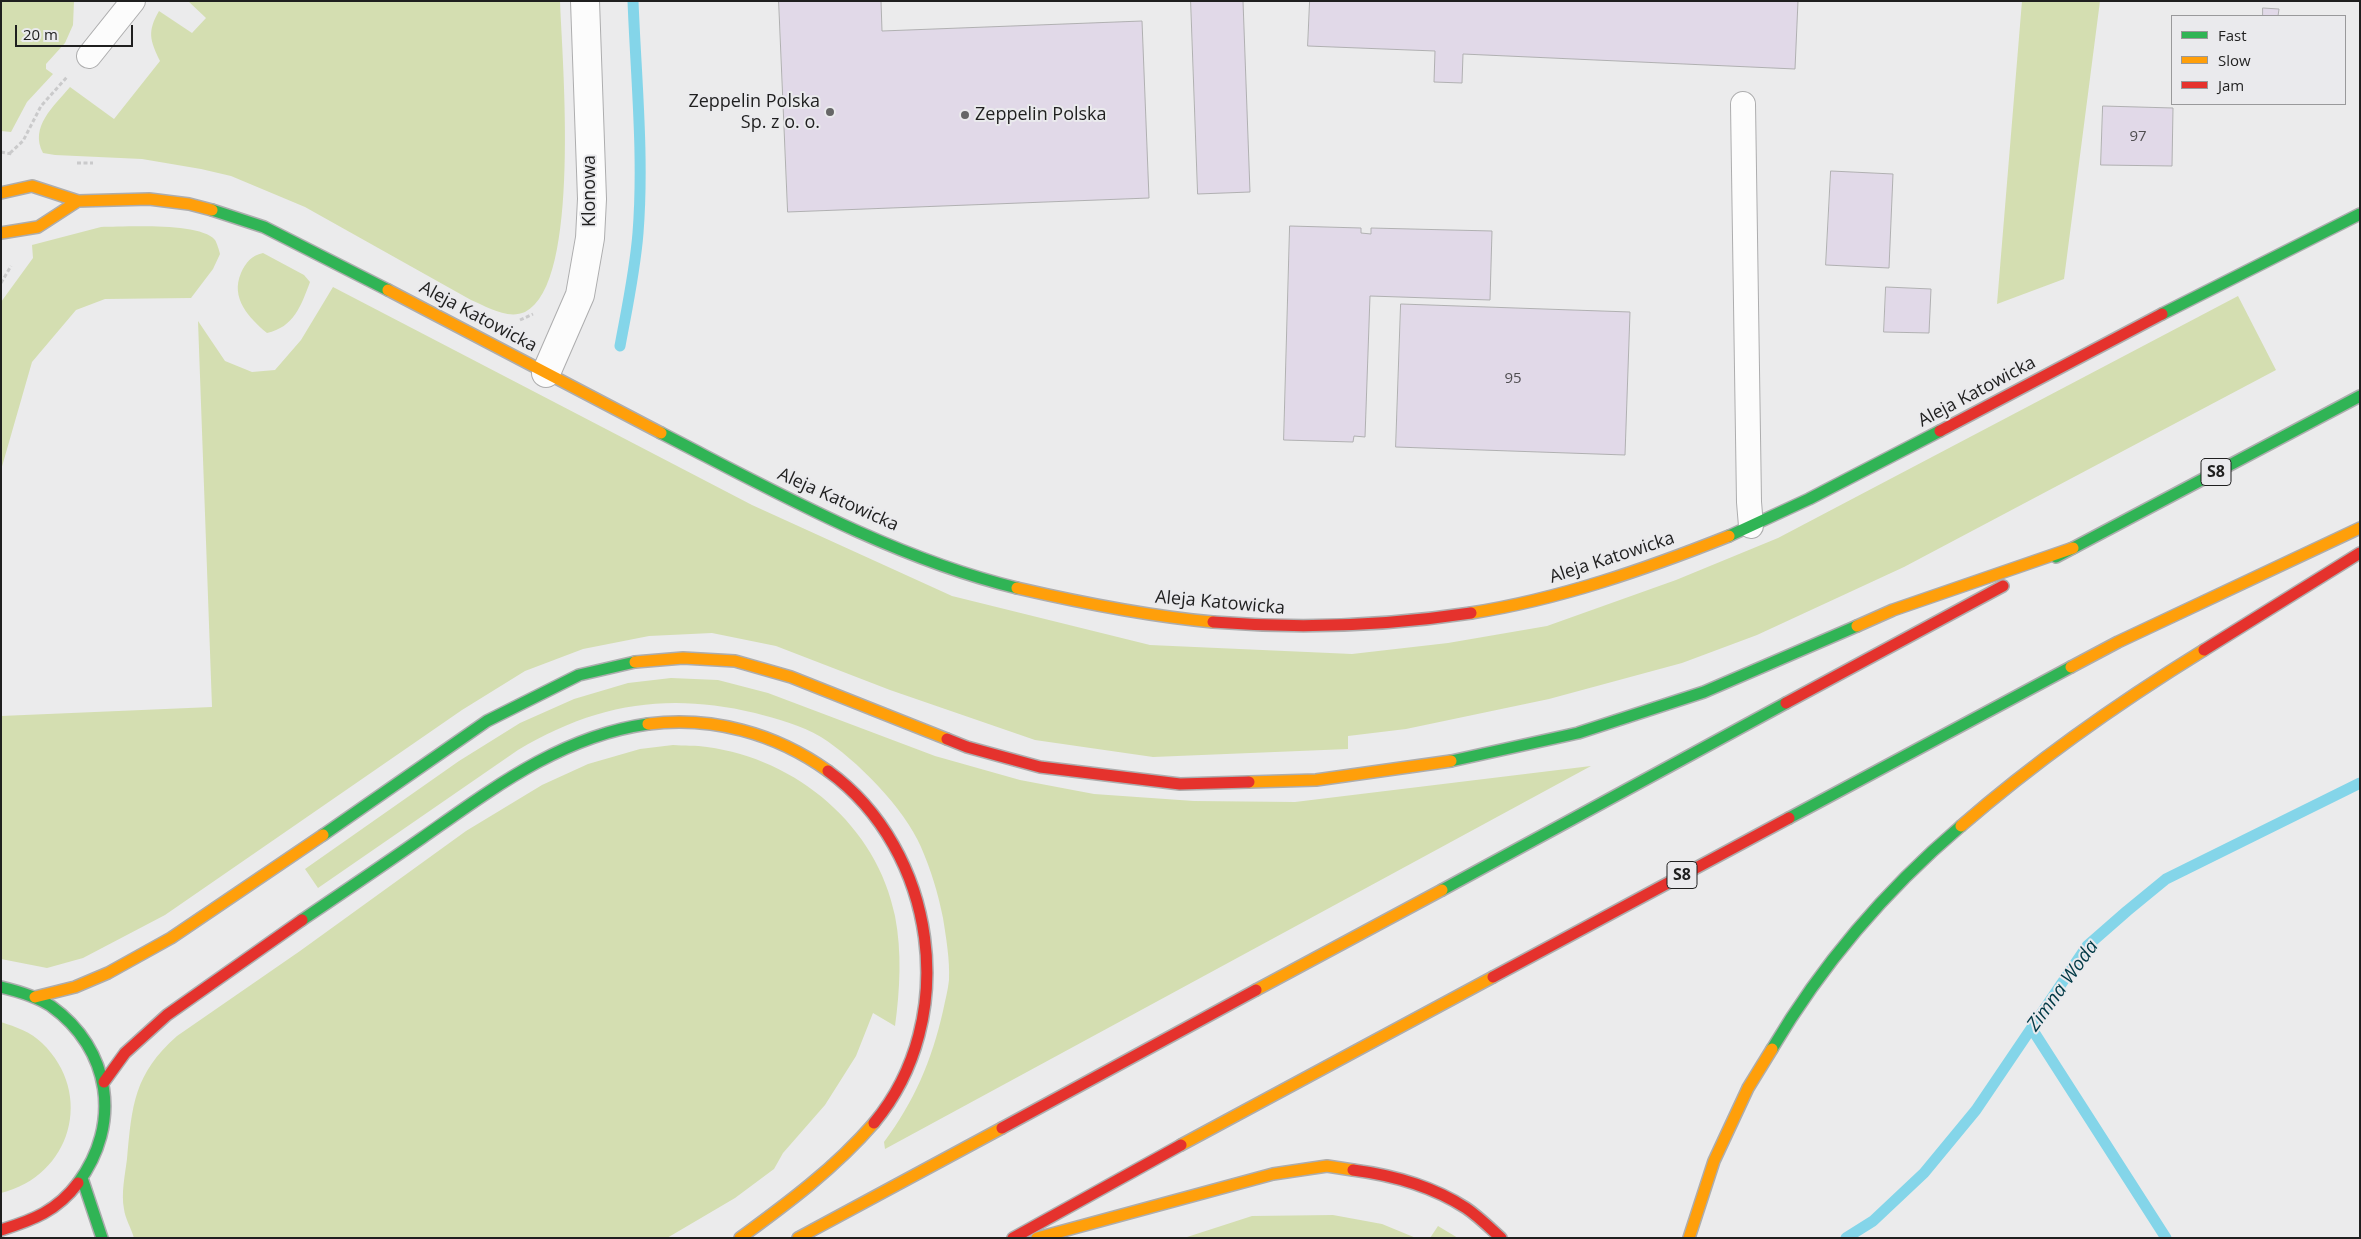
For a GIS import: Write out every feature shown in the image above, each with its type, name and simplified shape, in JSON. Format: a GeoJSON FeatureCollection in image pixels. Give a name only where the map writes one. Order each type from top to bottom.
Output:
{"type":"FeatureCollection","features":[{"type":"Feature","properties":{"kind":"main road","name":"Aleja Katowicka"},"geometry":{"type":"LineString","coordinates":[[1,193],[32,186],[78,201],[149,200],[189,204],[230,215],[264,227],[762,485],[848,526],[938,563],[1058,598],[1199,622],[1309,627],[1372,624],[1450,616],[1534,600],[1575,590],[1682,554],[1751,526],[1883,461],[2251,268],[2360,214]]}},
{"type":"Feature","properties":{"kind":"main road"},"geometry":{"type":"LineString","coordinates":[[1,233],[38,227],[78,201]]}},
{"type":"Feature","properties":{"kind":"main road","name":"S8"},"geometry":{"type":"LineString","coordinates":[[798,1238],[2073,548],[2360,396]]}},
{"type":"Feature","properties":{"kind":"main road","name":"S8"},"geometry":{"type":"LineString","coordinates":[[1013,1238],[1292,1084],[2118,642],[2360,528]]}},
{"type":"Feature","properties":{"kind":"main road"},"geometry":{"type":"LineString","coordinates":[[35,997],[75,987],[108,973],[170,938],[249,887],[487,721],[579,675],[636,662],[683,658],[735,661],[791,677],[967,747],[1040,767],[1180,784],[1316,780],[1432,765],[1578,733],[1704,692],[1893,610],[2073,548]]}},
{"type":"Feature","properties":{"kind":"main road"},"geometry":{"type":"LineString","coordinates":[[1689,1238],[1714,1159],[1736,1109],[1762,1061],[1797,1006],[1876,908],[1971,817],[2076,734],[2360,553]]}},
{"type":"Feature","properties":{"kind":"main road"},"geometry":{"type":"LineString","coordinates":[[104,1082],[125,1053],[167,1015],[531,764],[592,736],[648,724],[696,722],[736,727],[771,739],[807,755],[839,778],[862,801],[883,827],[901,860],[924,929],[928,976],[924,1017],[912,1061],[890,1102],[867,1132],[812,1186],[740,1238]]}},
{"type":"Feature","properties":{"kind":"main road"},"geometry":{"type":"LineString","coordinates":[[1,987],[35,997],[52,1006],[79,1032],[90,1047],[104,1082],[106,1103],[104,1130],[94,1163],[83,1181],[61,1204],[48,1213],[19,1227],[1,1230]]}},
{"type":"Feature","properties":{"kind":"main road"},"geometry":{"type":"LineString","coordinates":[[1037,1238],[1273,1174],[1327,1166],[1384,1174],[1428,1188],[1466,1208],[1501,1238]]}},
{"type":"Feature","properties":{"kind":"main road"},"geometry":{"type":"LineString","coordinates":[[83,1181],[102,1238]]}},
{"type":"Feature","properties":{"kind":"street","name":"Klonowa"},"geometry":{"type":"LineString","coordinates":[[546,373],[580,295],[590,238],[592,199],[585,1]]}},
{"type":"Feature","properties":{"kind":"lane"},"geometry":{"type":"LineString","coordinates":[[89,56],[133,1]]}},
{"type":"Feature","properties":{"kind":"lane"},"geometry":{"type":"LineString","coordinates":[[1743,104],[1749,502],[1751,526]]}},
{"type":"Feature","properties":{"kind":"path"},"geometry":{"type":"LineString","coordinates":[[1,152],[10,154],[23,141],[41,106],[89,56]]}},
{"type":"Feature","properties":{"kind":"green space"},"geometry":{"type":"Polygon","coordinates":[[[1,1],[74,1],[73,25],[65,43],[46,64],[46,69],[53,74],[27,102],[11,132],[1,131],[1,1]]]}},
{"type":"Feature","properties":{"kind":"green space"},"geometry":{"type":"Polygon","coordinates":[[[188,1],[560,1],[565,168],[562,217],[555,260],[543,293],[525,312],[518,314],[504,313],[471,300],[305,207],[231,176],[142,159],[43,153],[39,143],[41,126],[45,117],[70,87],[114,119],[160,61],[151,36],[155,18],[159,11],[192,33],[206,18],[188,1]]]}},
{"type":"Feature","properties":{"kind":"green space"},"geometry":{"type":"Polygon","coordinates":[[[2022,1],[2100,1],[2064,279],[1997,304],[2022,1]]]}},
{"type":"Feature","properties":{"kind":"green space"},"geometry":{"type":"Polygon","coordinates":[[[143,226],[194,230],[207,234],[215,240],[220,254],[213,269],[191,298],[105,299],[76,310],[32,362],[1,470],[1,302],[33,258],[32,245],[101,227],[143,226]]]}},
{"type":"Feature","properties":{"kind":"green space"},"geometry":{"type":"Polygon","coordinates":[[[263,253],[304,275],[310,282],[300,307],[290,321],[284,326],[267,333],[243,307],[238,291],[238,282],[245,266],[249,260],[263,253]]]}},
{"type":"Feature","properties":{"kind":"green space"},"geometry":{"type":"Polygon","coordinates":[[[333,287],[752,505],[952,596],[1150,645],[1352,654],[1448,643],[1547,626],[1676,580],[1778,538],[2238,296],[2276,370],[1904,567],[1757,635],[1682,663],[1549,699],[1406,729],[1348,736],[1348,749],[1153,757],[1035,740],[890,690],[776,646],[712,633],[649,636],[583,649],[525,671],[462,710],[165,915],[83,958],[47,968],[1,959],[1,716],[212,707],[198,321],[225,361],[252,372],[275,370],[301,340],[333,287]]]}},
{"type":"Feature","properties":{"kind":"green space"},"geometry":{"type":"Polygon","coordinates":[[[671,678],[718,680],[768,693],[935,756],[1020,780],[1094,794],[1194,801],[1295,802],[1591,766],[885,1149],[884,1142],[904,1112],[921,1080],[939,1029],[949,980],[943,918],[925,856],[903,817],[878,786],[849,758],[821,737],[805,729],[755,713],[692,703],[632,706],[604,713],[575,722],[547,734],[518,750],[318,888],[305,869],[459,761],[520,723],[574,699],[628,683],[671,678]]]}},
{"type":"Feature","properties":{"kind":"green space"},"geometry":{"type":"Polygon","coordinates":[[[673,745],[703,746],[740,754],[772,766],[801,782],[828,802],[851,826],[871,853],[885,883],[895,916],[899,943],[900,971],[895,1026],[873,1013],[856,1056],[825,1105],[783,1153],[774,1169],[735,1198],[667,1238],[134,1238],[125,1212],[123,1197],[134,1106],[144,1077],[163,1050],[177,1036],[300,951],[466,831],[542,785],[588,764],[640,749],[673,745]]]}},
{"type":"Feature","properties":{"kind":"green space"},"geometry":{"type":"Polygon","coordinates":[[[1,1022],[28,1033],[42,1043],[58,1063],[68,1086],[71,1108],[68,1131],[59,1152],[44,1170],[25,1184],[1,1193],[1,1022]]]}},
{"type":"Feature","properties":{"kind":"green space"},"geometry":{"type":"Polygon","coordinates":[[[1333,1215],[1382,1224],[1416,1238],[1184,1238],[1252,1216],[1333,1215]]]}},
{"type":"Feature","properties":{"kind":"green space"},"geometry":{"type":"Polygon","coordinates":[[[1438,1226],[1458,1238],[1430,1238],[1438,1226]]]}},
{"type":"Feature","properties":{"kind":"building","name":"Zeppelin Polska"},"geometry":{"type":"Polygon","coordinates":[[[779,1],[881,1],[882,31],[1142,21],[1149,198],[788,212],[779,1]]]}},
{"type":"Feature","properties":{"kind":"building"},"geometry":{"type":"Polygon","coordinates":[[[1191,1],[1243,1],[1250,192],[1198,194],[1191,1]]]}},
{"type":"Feature","properties":{"kind":"building"},"geometry":{"type":"Polygon","coordinates":[[[1310,1],[1798,1],[1795,69],[1463,54],[1462,83],[1434,82],[1435,51],[1308,46],[1310,1]]]}},
{"type":"Feature","properties":{"kind":"building"},"geometry":{"type":"Polygon","coordinates":[[[2263,8],[2279,9],[2278,15],[2263,15],[2263,8]]]}},
{"type":"Feature","properties":{"kind":"building"},"geometry":{"type":"Polygon","coordinates":[[[2103,106],[2173,108],[2172,166],[2101,165],[2103,106]]]}},
{"type":"Feature","properties":{"kind":"building"},"geometry":{"type":"Polygon","coordinates":[[[1831,171],[1893,174],[1889,268],[1826,265],[1831,171]]]}},
{"type":"Feature","properties":{"kind":"building"},"geometry":{"type":"Polygon","coordinates":[[[1290,226],[1361,228],[1361,233],[1371,234],[1371,228],[1492,231],[1490,300],[1370,296],[1365,437],[1354,436],[1353,442],[1284,440],[1290,226]]]}},
{"type":"Feature","properties":{"kind":"building"},"geometry":{"type":"Polygon","coordinates":[[[1886,287],[1931,289],[1929,333],[1884,332],[1886,287]]]}},
{"type":"Feature","properties":{"kind":"building"},"geometry":{"type":"Polygon","coordinates":[[[1401,304],[1630,312],[1625,455],[1396,447],[1401,304]]]}},
{"type":"Feature","properties":{"kind":"waterway"},"geometry":{"type":"LineString","coordinates":[[620,346],[635,261],[640,204],[640,146],[633,1]]}},
{"type":"Feature","properties":{"kind":"waterway","name":"Zimna Woda"},"geometry":{"type":"LineString","coordinates":[[1846,1238],[1873,1221],[1924,1173],[1976,1110],[2087,946],[2166,879],[2360,783]]}},
{"type":"Feature","properties":{"kind":"waterway"},"geometry":{"type":"LineString","coordinates":[[2032,1029],[2166,1238]]}},
{"type":"Feature","properties":{"kind":"traffic: fast"},"geometry":{"type":"LineString","coordinates":[[212,210],[264,227],[388,290]]}},
{"type":"Feature","properties":{"kind":"traffic: fast"},"geometry":{"type":"LineString","coordinates":[[2162,314],[2360,214]]}},
{"type":"Feature","properties":{"kind":"traffic: fast"},"geometry":{"type":"LineString","coordinates":[[2056,557],[2360,396]]}},
{"type":"Feature","properties":{"kind":"traffic: fast"},"geometry":{"type":"LineString","coordinates":[[1729,536],[1809,499],[1940,431]]}},
{"type":"Feature","properties":{"kind":"traffic: fast"},"geometry":{"type":"LineString","coordinates":[[661,433],[791,500],[880,541],[971,575],[1017,588]]}},
{"type":"Feature","properties":{"kind":"traffic: fast"},"geometry":{"type":"LineString","coordinates":[[1451,761],[1578,733],[1704,692],[1857,626]]}},
{"type":"Feature","properties":{"kind":"traffic: fast"},"geometry":{"type":"LineString","coordinates":[[323,835],[487,721],[579,675],[635,662]]}},
{"type":"Feature","properties":{"kind":"traffic: fast"},"geometry":{"type":"LineString","coordinates":[[1789,818],[2071,667]]}},
{"type":"Feature","properties":{"kind":"traffic: fast"},"geometry":{"type":"LineString","coordinates":[[1442,890],[1786,703]]}},
{"type":"Feature","properties":{"kind":"traffic: fast"},"geometry":{"type":"LineString","coordinates":[[302,920],[475,801],[529,767],[557,752],[586,740],[616,730],[648,724]]}},
{"type":"Feature","properties":{"kind":"traffic: fast"},"geometry":{"type":"LineString","coordinates":[[1772,1049],[1812,988],[1857,930],[1907,876],[1961,826]]}},
{"type":"Feature","properties":{"kind":"traffic: fast"},"geometry":{"type":"LineString","coordinates":[[1,987],[20,992],[51,1006],[71,1024],[87,1044],[98,1065],[104,1088],[105,1112],[101,1136],[92,1160],[78,1183]]}},
{"type":"Feature","properties":{"kind":"traffic: fast"},"geometry":{"type":"LineString","coordinates":[[83,1181],[102,1238]]}},
{"type":"Feature","properties":{"kind":"traffic: slow"},"geometry":{"type":"LineString","coordinates":[[1,193],[32,186],[78,201],[149,199],[189,204],[212,210]]}},
{"type":"Feature","properties":{"kind":"traffic: slow"},"geometry":{"type":"LineString","coordinates":[[1,233],[38,227],[78,201]]}},
{"type":"Feature","properties":{"kind":"traffic: slow"},"geometry":{"type":"LineString","coordinates":[[388,290],[661,433]]}},
{"type":"Feature","properties":{"kind":"traffic: slow"},"geometry":{"type":"LineString","coordinates":[[2071,667],[2118,642],[2360,528]]}},
{"type":"Feature","properties":{"kind":"traffic: slow"},"geometry":{"type":"LineString","coordinates":[[1471,613],[1537,600],[1602,582],[1729,536]]}},
{"type":"Feature","properties":{"kind":"traffic: slow"},"geometry":{"type":"LineString","coordinates":[[1857,626],[1893,610],[2073,548]]}},
{"type":"Feature","properties":{"kind":"traffic: slow"},"geometry":{"type":"LineString","coordinates":[[1017,588],[1115,608],[1213,622]]}},
{"type":"Feature","properties":{"kind":"traffic: slow"},"geometry":{"type":"LineString","coordinates":[[1961,826],[2019,778],[2079,733],[2204,650]]}},
{"type":"Feature","properties":{"kind":"traffic: slow"},"geometry":{"type":"LineString","coordinates":[[635,662],[683,658],[735,661],[791,677],[947,739]]}},
{"type":"Feature","properties":{"kind":"traffic: slow"},"geometry":{"type":"LineString","coordinates":[[648,724],[696,723],[742,730],[787,746],[828,771]]}},
{"type":"Feature","properties":{"kind":"traffic: slow"},"geometry":{"type":"LineString","coordinates":[[1249,782],[1316,780],[1451,761]]}},
{"type":"Feature","properties":{"kind":"traffic: slow"},"geometry":{"type":"LineString","coordinates":[[35,997],[75,987],[108,973],[171,938],[323,835]]}},
{"type":"Feature","properties":{"kind":"traffic: slow"},"geometry":{"type":"LineString","coordinates":[[1256,990],[1442,890]]}},
{"type":"Feature","properties":{"kind":"traffic: slow"},"geometry":{"type":"LineString","coordinates":[[1181,1145],[1493,977]]}},
{"type":"Feature","properties":{"kind":"traffic: slow"},"geometry":{"type":"LineString","coordinates":[[1689,1238],[1714,1161],[1748,1088],[1772,1049]]}},
{"type":"Feature","properties":{"kind":"traffic: slow"},"geometry":{"type":"LineString","coordinates":[[740,1238],[827,1170],[874,1123]]}},
{"type":"Feature","properties":{"kind":"traffic: slow"},"geometry":{"type":"LineString","coordinates":[[798,1238],[1002,1128]]}},
{"type":"Feature","properties":{"kind":"traffic: slow"},"geometry":{"type":"LineString","coordinates":[[1037,1238],[1273,1174],[1327,1166],[1353,1170]]}},
{"type":"Feature","properties":{"kind":"traffic: jam"},"geometry":{"type":"LineString","coordinates":[[1940,431],[2162,314]]}},
{"type":"Feature","properties":{"kind":"traffic: jam"},"geometry":{"type":"LineString","coordinates":[[2204,650],[2360,553]]}},
{"type":"Feature","properties":{"kind":"traffic: jam"},"geometry":{"type":"LineString","coordinates":[[1786,703],[2003,586]]}},
{"type":"Feature","properties":{"kind":"traffic: jam"},"geometry":{"type":"LineString","coordinates":[[1213,622],[1310,626],[1342,625],[1407,621],[1471,613]]}},
{"type":"Feature","properties":{"kind":"traffic: jam"},"geometry":{"type":"LineString","coordinates":[[947,739],[967,747],[1040,767],[1180,784],[1249,782]]}},
{"type":"Feature","properties":{"kind":"traffic: jam"},"geometry":{"type":"LineString","coordinates":[[828,771],[865,805],[893,845],[913,890],[924,938],[926,987],[919,1035],[901,1081],[874,1123]]}},
{"type":"Feature","properties":{"kind":"traffic: jam"},"geometry":{"type":"LineString","coordinates":[[1493,977],[1789,818]]}},
{"type":"Feature","properties":{"kind":"traffic: jam"},"geometry":{"type":"LineString","coordinates":[[104,1082],[125,1053],[167,1015],[302,920]]}},
{"type":"Feature","properties":{"kind":"traffic: jam"},"geometry":{"type":"LineString","coordinates":[[1002,1128],[1256,990]]}},
{"type":"Feature","properties":{"kind":"traffic: jam"},"geometry":{"type":"LineString","coordinates":[[1013,1238],[1181,1145]]}},
{"type":"Feature","properties":{"kind":"traffic: jam"},"geometry":{"type":"LineString","coordinates":[[1353,1170],[1397,1178],[1439,1193],[1470,1211],[1501,1238]]}},
{"type":"Feature","properties":{"kind":"traffic: jam"},"geometry":{"type":"LineString","coordinates":[[1,1230],[34,1218],[53,1208],[78,1183]]}},
{"type":"Feature","properties":{"kind":"place","name":"Zeppelin Polska Sp. z o. o."},"geometry":{"type":"Point","coordinates":[830,112]}},
{"type":"Feature","properties":{"kind":"place","name":"Zeppelin Polska"},"geometry":{"type":"Point","coordinates":[965,115]}}]}
